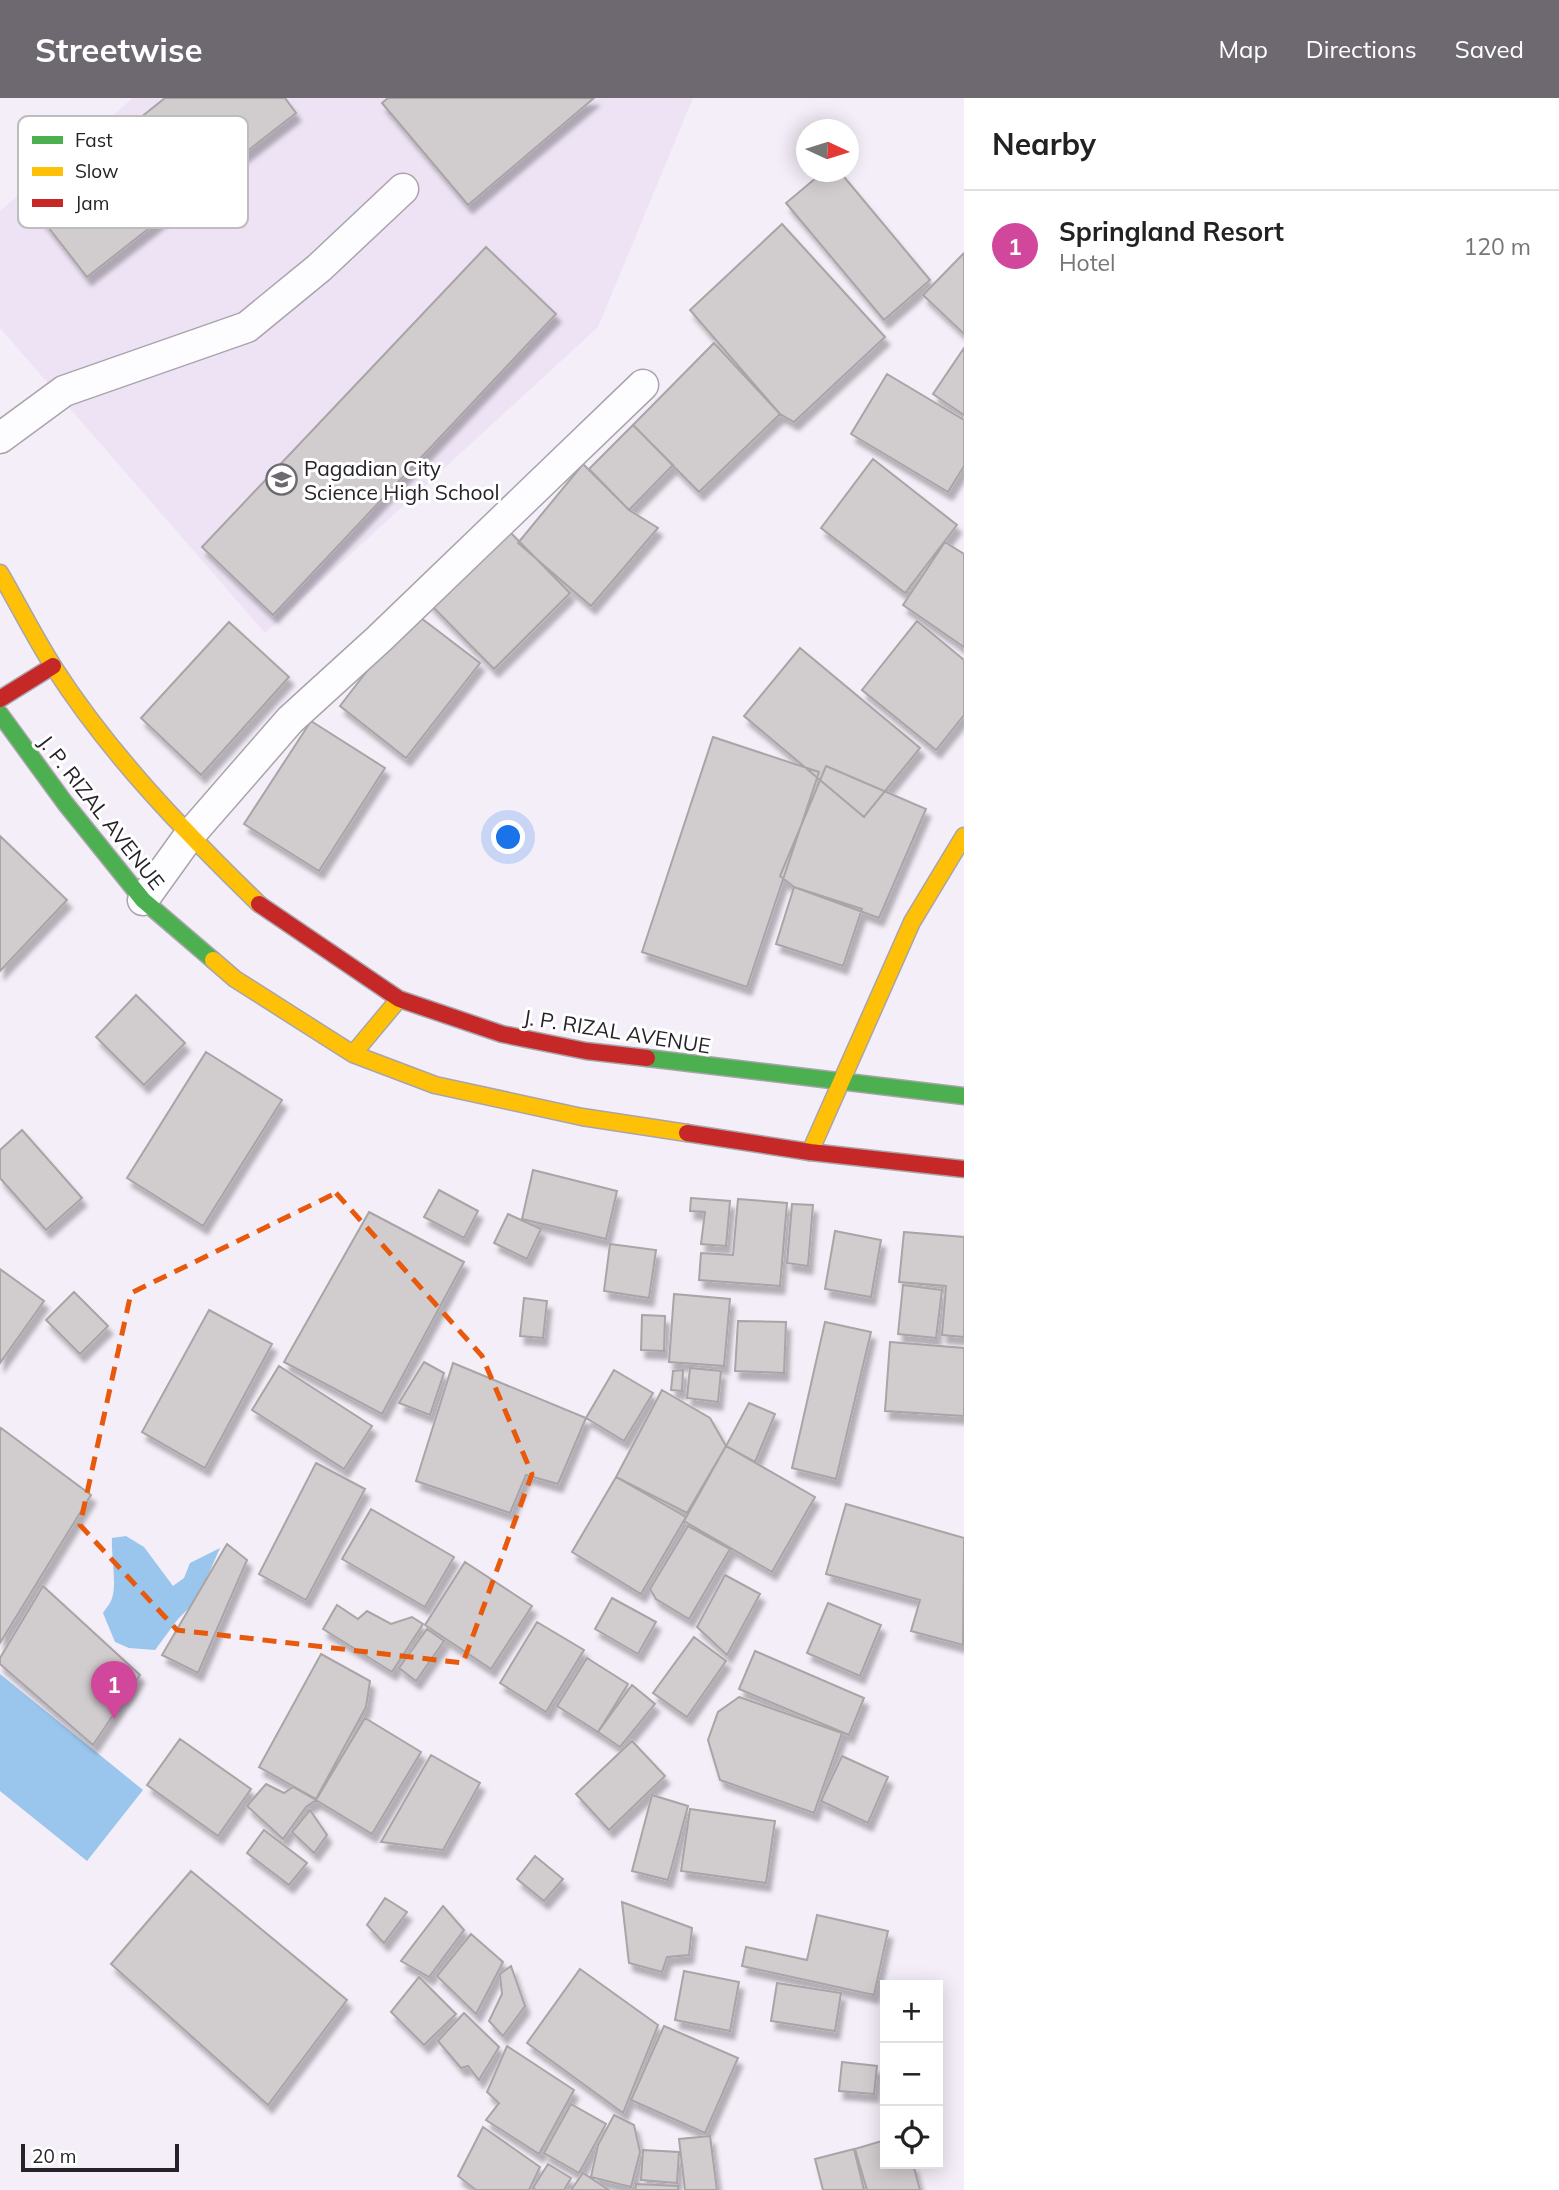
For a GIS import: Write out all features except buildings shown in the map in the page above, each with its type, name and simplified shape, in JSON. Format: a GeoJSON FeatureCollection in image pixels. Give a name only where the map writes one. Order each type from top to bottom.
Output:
{"type":"FeatureCollection","features":[{"type":"Feature","properties":{"kind":"main road","name":"J. P. RIZAL AVENUE"},"geometry":{"type":"LineString","coordinates":[[0,573],[53,666],[111,748],[189,836],[263,908],[399,999],[502,1034],[586,1051],[964,1096]]}},
{"type":"Feature","properties":{"kind":"main road"},"geometry":{"type":"LineString","coordinates":[[0,699],[53,666]]}},
{"type":"Feature","properties":{"kind":"main road","name":"J. P. RIZAL AVENUE"},"geometry":{"type":"LineString","coordinates":[[0,714],[65,803],[143,900],[235,979],[353,1054],[435,1085],[568,1114],[810,1152],[964,1169]]}},
{"type":"Feature","properties":{"kind":"main road"},"geometry":{"type":"LineString","coordinates":[[810,1152],[912,922],[964,836]]}},
{"type":"Feature","properties":{"kind":"main road"},"geometry":{"type":"LineString","coordinates":[[353,1054],[399,999]]}},
{"type":"Feature","properties":{"kind":"lane"},"geometry":{"type":"LineString","coordinates":[[0,438],[64,391],[247,327],[319,268],[402,189]]}},
{"type":"Feature","properties":{"kind":"lane"},"geometry":{"type":"LineString","coordinates":[[143,900],[189,836],[290,720],[379,639],[643,384]]}},
{"type":"Feature","properties":{"kind":"highlighted area"},"geometry":{"type":"Polygon","coordinates":[[[336,1193],[482,1356],[532,1474],[463,1663],[177,1630],[80,1525],[131,1293],[336,1193]]]}},
{"type":"Feature","properties":{"kind":"shaded area","name":"Pagadian City Science High School"},"geometry":{"type":"Polygon","coordinates":[[[133,98],[693,98],[598,327],[265,633],[0,328],[0,211],[18,196],[18,228],[248,228],[248,116],[112,116],[133,98]]]}},
{"type":"Feature","properties":{"kind":"water"},"geometry":{"type":"Polygon","coordinates":[[[126,1536],[144,1547],[173,1586],[184,1578],[190,1563],[220,1548],[197,1600],[178,1619],[155,1650],[129,1648],[115,1642],[103,1613],[111,1602],[113,1592],[112,1538],[126,1536]]]}},
{"type":"Feature","properties":{"kind":"water"},"geometry":{"type":"Polygon","coordinates":[[[0,1674],[143,1790],[87,1861],[0,1791],[0,1674]]]}},
{"type":"Feature","properties":{"kind":"traffic: fast"},"geometry":{"type":"LineString","coordinates":[[0,714],[65,803],[143,900],[213,960]]}},
{"type":"Feature","properties":{"kind":"traffic: fast"},"geometry":{"type":"LineString","coordinates":[[647,1058],[964,1096]]}},
{"type":"Feature","properties":{"kind":"traffic: slow"},"geometry":{"type":"LineString","coordinates":[[0,573],[53,666],[123,761],[203,849],[259,904]]}},
{"type":"Feature","properties":{"kind":"traffic: slow"},"geometry":{"type":"LineString","coordinates":[[810,1152],[912,922],[964,836]]}},
{"type":"Feature","properties":{"kind":"traffic: slow"},"geometry":{"type":"LineString","coordinates":[[213,960],[235,979],[353,1054],[435,1085],[582,1117],[687,1133]]}},
{"type":"Feature","properties":{"kind":"traffic: slow"},"geometry":{"type":"LineString","coordinates":[[353,1054],[399,999]]}},
{"type":"Feature","properties":{"kind":"traffic: jam"},"geometry":{"type":"LineString","coordinates":[[0,699],[53,666]]}},
{"type":"Feature","properties":{"kind":"traffic: jam"},"geometry":{"type":"LineString","coordinates":[[259,904],[399,999],[502,1034],[586,1051],[647,1058]]}},
{"type":"Feature","properties":{"kind":"traffic: jam"},"geometry":{"type":"LineString","coordinates":[[687,1133],[810,1152],[964,1169]]}},
{"type":"Feature","properties":{"kind":"place","name":"Pagadian City Science High School"},"geometry":{"type":"Point","coordinates":[281,480]}},
{"type":"Feature","properties":{"kind":"place","name":"Springland Resort"},"geometry":{"type":"Point","coordinates":[114,1719]}}]}
